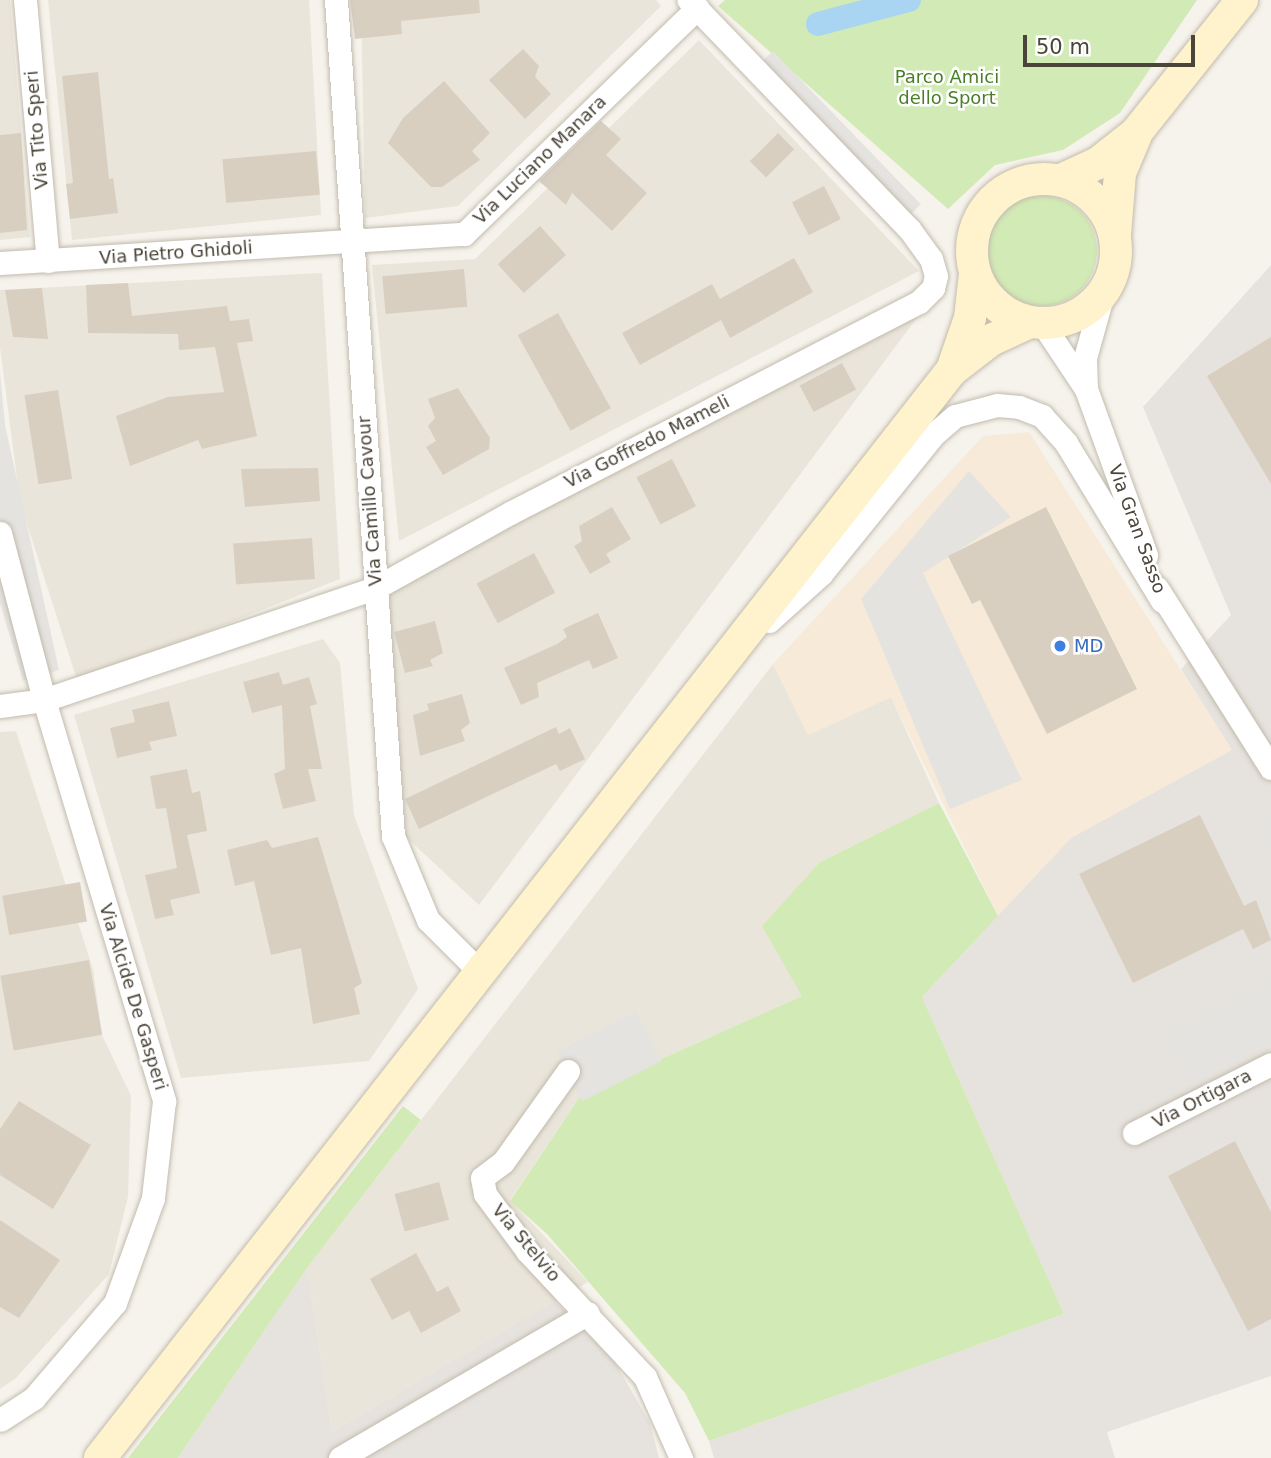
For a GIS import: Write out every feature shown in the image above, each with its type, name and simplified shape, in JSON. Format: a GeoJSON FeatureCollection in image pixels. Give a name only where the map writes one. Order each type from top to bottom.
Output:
{"type":"FeatureCollection","features":[{"type":"Feature","properties":{"kind":"main road"},"geometry":{"type":"LineString","coordinates":[[1061,180],[1098,163],[1136,133],[1242,0]]}},
{"type":"Feature","properties":{"kind":"main road"},"geometry":{"type":"LineString","coordinates":[[100,1458],[735,651],[952,370],[990,340],[1036,323],[1076,315],[1103,293],[1116,255],[1120,173],[1136,133]]}},
{"type":"Feature","properties":{"kind":"main road"},"geometry":{"type":"LineString","coordinates":[[952,370],[970,318],[975,274],[974,230],[999,194],[1039,178],[1061,180],[1096,200],[1115,235]]}},
{"type":"Feature","properties":{"kind":"main road"},"geometry":{"type":"LineString","coordinates":[[975,274],[996,305],[1036,323]]}},
{"type":"Feature","properties":{"kind":"street","name":"Via Tito Speri"},"geometry":{"type":"LineString","coordinates":[[25,0],[48,261]]}},
{"type":"Feature","properties":{"kind":"street","name":"Via Camillo Cavour"},"geometry":{"type":"LineString","coordinates":[[336,0],[393,836],[428,920],[481,973]]}},
{"type":"Feature","properties":{"kind":"street","name":"Via Luciano Manara"},"geometry":{"type":"LineString","coordinates":[[351,241],[464,234],[693,4]]}},
{"type":"Feature","properties":{"kind":"street","name":"Via Goffredo Mameli"},"geometry":{"type":"LineString","coordinates":[[0,706],[44,700],[377,587],[510,513],[919,302],[933,288],[936,276],[931,259],[909,229],[693,4]]}},
{"type":"Feature","properties":{"kind":"street","name":"Via Pietro Ghidoli"},"geometry":{"type":"LineString","coordinates":[[0,263],[351,241]]}},
{"type":"Feature","properties":{"kind":"street","name":"Via Gran Sasso"},"geometry":{"type":"LineString","coordinates":[[1086,389],[1085,359],[1103,293]]}},
{"type":"Feature","properties":{"kind":"street","name":"Via Gran Sasso"},"geometry":{"type":"LineString","coordinates":[[1036,323],[1086,389],[1162,600],[1271,768]]}},
{"type":"Feature","properties":{"kind":"street"},"geometry":{"type":"LineString","coordinates":[[735,651],[821,574],[933,435],[955,416],[997,405],[1019,407],[1042,416],[1066,443],[1162,600]]}},
{"type":"Feature","properties":{"kind":"street","name":"Via Alcide De Gasperi"},"geometry":{"type":"LineString","coordinates":[[0,533],[44,700],[164,1101],[153,1198],[115,1303],[34,1398],[0,1420]]}},
{"type":"Feature","properties":{"kind":"street","name":"Via Ortigara"},"geometry":{"type":"LineString","coordinates":[[1134,1133],[1271,1064]]}},
{"type":"Feature","properties":{"kind":"street","name":"Via Stelvio"},"geometry":{"type":"LineString","coordinates":[[568,1071],[503,1162],[482,1178],[485,1194],[528,1252],[588,1312],[645,1377],[681,1458]]}},
{"type":"Feature","properties":{"kind":"street"},"geometry":{"type":"LineString","coordinates":[[340,1458],[588,1312]]}},
{"type":"Feature","properties":{"kind":"shaded area"},"geometry":{"type":"Polygon","coordinates":[[[0,0],[10,0],[30,237],[0,240],[0,0]]]}},
{"type":"Feature","properties":{"kind":"shaded area"},"geometry":{"type":"Polygon","coordinates":[[[48,0],[309,0],[321,215],[72,240],[48,0]]]}},
{"type":"Feature","properties":{"kind":"shaded area"},"geometry":{"type":"Polygon","coordinates":[[[361,0],[656,0],[661,6],[458,206],[365,218],[361,0]]]}},
{"type":"Feature","properties":{"kind":"shaded area"},"geometry":{"type":"Polygon","coordinates":[[[699,40],[919,271],[399,541],[372,265],[475,259],[699,40]]]}},
{"type":"Feature","properties":{"kind":"shaded area"},"geometry":{"type":"Polygon","coordinates":[[[773,51],[921,204],[903,222],[755,68],[773,51]]]}},
{"type":"Feature","properties":{"kind":"shaded area"},"geometry":{"type":"Polygon","coordinates":[[[1271,265],[1271,1376],[1107,1432],[1115,1458],[714,1458],[709,1441],[1064,1314],[922,997],[1071,838],[1232,750],[1181,669],[1231,615],[1143,407],[1271,265]]]}},
{"type":"Feature","properties":{"kind":"shaded area"},"geometry":{"type":"Polygon","coordinates":[[[322,273],[340,579],[78,683],[20,502],[0,347],[0,290],[322,273]]]}},
{"type":"Feature","properties":{"kind":"shaded area"},"geometry":{"type":"Polygon","coordinates":[[[919,315],[479,905],[406,837],[387,590],[919,315]]]}},
{"type":"Feature","properties":{"kind":"shaded area"},"geometry":{"type":"Polygon","coordinates":[[[0,372],[5,425],[59,670],[23,681],[0,603],[0,372]]]}},
{"type":"Feature","properties":{"kind":"shaded area"},"geometry":{"type":"Polygon","coordinates":[[[1029,432],[1232,750],[1071,838],[998,916],[891,697],[808,735],[773,664],[983,436],[1029,432]]]}},
{"type":"Feature","properties":{"kind":"shaded area"},"geometry":{"type":"Polygon","coordinates":[[[969,471],[1011,517],[923,573],[1022,780],[950,809],[861,599],[969,471]]]}},
{"type":"Feature","properties":{"kind":"shaded area"},"geometry":{"type":"Polygon","coordinates":[[[323,639],[340,663],[354,815],[418,989],[369,1061],[181,1078],[74,715],[323,639]]]}},
{"type":"Feature","properties":{"kind":"shaded area"},"geometry":{"type":"Polygon","coordinates":[[[773,664],[808,735],[891,697],[939,803],[820,862],[802,996],[581,1095],[510,1200],[588,1282],[332,1432],[307,1268],[773,664]]]}},
{"type":"Feature","properties":{"kind":"shaded area"},"geometry":{"type":"Polygon","coordinates":[[[16,731],[93,969],[102,1035],[131,1096],[128,1197],[109,1274],[16,1378],[0,1389],[0,732],[16,731]]]}},
{"type":"Feature","properties":{"kind":"shaded area"},"geometry":{"type":"Polygon","coordinates":[[[1271,804],[1271,848],[1250,816],[1271,804]]]}},
{"type":"Feature","properties":{"kind":"shaded area"},"geometry":{"type":"Polygon","coordinates":[[[1271,978],[1271,1043],[1188,1086],[1162,1034],[1271,978]]]}},
{"type":"Feature","properties":{"kind":"shaded area"},"geometry":{"type":"Polygon","coordinates":[[[636,1011],[661,1061],[582,1101],[557,1051],[636,1011]]]}},
{"type":"Feature","properties":{"kind":"shaded area"},"geometry":{"type":"Polygon","coordinates":[[[307,1268],[332,1432],[555,1301],[614,1361],[650,1423],[659,1458],[178,1458],[307,1268]]]}},
{"type":"Feature","properties":{"kind":"green space","name":"Parco Amici dello Sport"},"geometry":{"type":"Polygon","coordinates":[[[725,0],[1197,0],[1120,113],[1063,150],[995,165],[948,209],[718,6],[725,0]]]}},
{"type":"Feature","properties":{"kind":"green space"},"geometry":{"type":"Polygon","coordinates":[[[1042,196],[1063,201],[1081,212],[1092,230],[1097,251],[1092,272],[1081,290],[1063,301],[1042,306],[1021,301],[1003,290],[992,272],[987,251],[992,230],[1003,212],[1021,201],[1042,196]]]}},
{"type":"Feature","properties":{"kind":"green space"},"geometry":{"type":"Polygon","coordinates":[[[939,803],[998,916],[922,997],[1064,1314],[709,1441],[685,1393],[547,1234],[510,1201],[581,1095],[802,996],[762,926],[820,862],[939,803]]]}},
{"type":"Feature","properties":{"kind":"green space"},"geometry":{"type":"Polygon","coordinates":[[[403,1106],[421,1120],[307,1268],[178,1458],[128,1458],[403,1106]]]}},
{"type":"Feature","properties":{"kind":"building"},"geometry":{"type":"Polygon","coordinates":[[[350,0],[479,0],[480,13],[401,21],[402,34],[355,39],[350,0]]]}},
{"type":"Feature","properties":{"kind":"building"},"geometry":{"type":"Polygon","coordinates":[[[523,49],[539,66],[535,77],[551,94],[525,119],[489,80],[523,49]]]}},
{"type":"Feature","properties":{"kind":"building"},"geometry":{"type":"Polygon","coordinates":[[[98,72],[109,179],[113,178],[118,213],[70,219],[66,184],[73,183],[62,76],[98,72]]]}},
{"type":"Feature","properties":{"kind":"building"},"geometry":{"type":"Polygon","coordinates":[[[444,81],[490,133],[472,151],[480,160],[442,187],[431,187],[388,143],[403,118],[444,81]]]}},
{"type":"Feature","properties":{"kind":"building"},"geometry":{"type":"Polygon","coordinates":[[[601,121],[621,139],[606,155],[647,193],[612,231],[572,193],[566,205],[539,181],[601,121]]]}},
{"type":"Feature","properties":{"kind":"building"},"geometry":{"type":"Polygon","coordinates":[[[21,133],[27,230],[0,233],[0,135],[21,133]]]}},
{"type":"Feature","properties":{"kind":"building"},"geometry":{"type":"Polygon","coordinates":[[[778,133],[794,149],[766,178],[750,161],[778,133]]]}},
{"type":"Feature","properties":{"kind":"building"},"geometry":{"type":"Polygon","coordinates":[[[316,151],[320,195],[226,203],[222,159],[316,151]]]}},
{"type":"Feature","properties":{"kind":"building"},"geometry":{"type":"Polygon","coordinates":[[[824,186],[841,219],[809,235],[792,202],[824,186]]]}},
{"type":"Feature","properties":{"kind":"building"},"geometry":{"type":"Polygon","coordinates":[[[540,226],[566,255],[524,293],[498,264],[540,226]]]}},
{"type":"Feature","properties":{"kind":"building"},"geometry":{"type":"Polygon","coordinates":[[[794,258],[813,292],[730,338],[721,320],[640,365],[622,333],[712,284],[720,299],[794,258]]]}},
{"type":"Feature","properties":{"kind":"building"},"geometry":{"type":"Polygon","coordinates":[[[464,269],[467,307],[386,314],[382,276],[464,269]]]}},
{"type":"Feature","properties":{"kind":"building"},"geometry":{"type":"Polygon","coordinates":[[[128,283],[132,316],[227,306],[230,321],[249,319],[253,341],[237,343],[257,436],[202,449],[198,440],[130,466],[116,416],[168,397],[224,392],[215,347],[179,350],[178,334],[88,333],[86,285],[128,283]]]}},
{"type":"Feature","properties":{"kind":"building"},"geometry":{"type":"Polygon","coordinates":[[[42,288],[48,339],[13,337],[5,290],[42,288]]]}},
{"type":"Feature","properties":{"kind":"building"},"geometry":{"type":"Polygon","coordinates":[[[558,313],[611,408],[571,431],[518,335],[558,313]]]}},
{"type":"Feature","properties":{"kind":"building"},"geometry":{"type":"Polygon","coordinates":[[[1271,337],[1271,484],[1207,376],[1271,337]]]}},
{"type":"Feature","properties":{"kind":"building"},"geometry":{"type":"Polygon","coordinates":[[[842,363],[856,389],[814,412],[800,386],[842,363]]]}},
{"type":"Feature","properties":{"kind":"building"},"geometry":{"type":"Polygon","coordinates":[[[458,388],[490,438],[489,449],[443,475],[426,447],[436,441],[428,426],[435,418],[428,399],[458,388]]]}},
{"type":"Feature","properties":{"kind":"building"},"geometry":{"type":"Polygon","coordinates":[[[58,390],[72,479],[38,484],[24,395],[58,390]]]}},
{"type":"Feature","properties":{"kind":"building"},"geometry":{"type":"Polygon","coordinates":[[[672,459],[696,506],[660,524],[636,477],[672,459]]]}},
{"type":"Feature","properties":{"kind":"building"},"geometry":{"type":"Polygon","coordinates":[[[318,468],[320,501],[245,507],[241,469],[318,468]]]}},
{"type":"Feature","properties":{"kind":"building"},"geometry":{"type":"Polygon","coordinates":[[[612,507],[631,539],[606,554],[611,562],[590,574],[574,546],[582,541],[579,526],[612,507]]]}},
{"type":"Feature","properties":{"kind":"building","name":"MD"},"geometry":{"type":"Polygon","coordinates":[[[1046,507],[1137,689],[1047,734],[980,600],[972,604],[948,556],[1046,507]]]}},
{"type":"Feature","properties":{"kind":"building"},"geometry":{"type":"Polygon","coordinates":[[[312,538],[315,579],[236,584],[233,544],[312,538]]]}},
{"type":"Feature","properties":{"kind":"building"},"geometry":{"type":"Polygon","coordinates":[[[534,553],[555,593],[498,623],[477,584],[534,553]]]}},
{"type":"Feature","properties":{"kind":"building"},"geometry":{"type":"Polygon","coordinates":[[[598,613],[618,658],[593,669],[589,660],[537,683],[539,697],[521,705],[504,668],[557,644],[567,637],[563,629],[598,613]]]}},
{"type":"Feature","properties":{"kind":"building"},"geometry":{"type":"Polygon","coordinates":[[[435,621],[443,653],[430,660],[433,666],[405,673],[394,632],[435,621]]]}},
{"type":"Feature","properties":{"kind":"building"},"geometry":{"type":"Polygon","coordinates":[[[279,672],[283,685],[309,677],[317,704],[310,706],[322,769],[308,769],[316,801],[283,809],[274,774],[285,769],[282,705],[252,713],[243,682],[279,672]]]}},
{"type":"Feature","properties":{"kind":"building"},"geometry":{"type":"Polygon","coordinates":[[[462,694],[470,723],[461,730],[465,741],[420,756],[413,715],[429,710],[427,704],[462,694]]]}},
{"type":"Feature","properties":{"kind":"building"},"geometry":{"type":"Polygon","coordinates":[[[169,701],[177,736],[149,742],[152,750],[117,758],[110,728],[135,722],[132,710],[169,701]]]}},
{"type":"Feature","properties":{"kind":"building"},"geometry":{"type":"Polygon","coordinates":[[[556,727],[559,734],[570,728],[585,759],[560,771],[556,764],[419,829],[405,799],[556,727]]]}},
{"type":"Feature","properties":{"kind":"building"},"geometry":{"type":"Polygon","coordinates":[[[187,769],[192,793],[200,791],[207,831],[187,835],[200,893],[170,900],[174,915],[155,919],[145,875],[177,868],[166,808],[156,809],[150,776],[187,769]]]}},
{"type":"Feature","properties":{"kind":"building"},"geometry":{"type":"Polygon","coordinates":[[[1200,815],[1244,906],[1256,900],[1271,940],[1253,949],[1243,929],[1133,983],[1079,874],[1200,815]]]}},
{"type":"Feature","properties":{"kind":"building"},"geometry":{"type":"Polygon","coordinates":[[[318,837],[362,983],[354,988],[360,1014],[313,1024],[301,948],[271,955],[254,881],[235,886],[227,850],[267,840],[272,848],[318,837]]]}},
{"type":"Feature","properties":{"kind":"building"},"geometry":{"type":"Polygon","coordinates":[[[80,882],[87,921],[9,935],[2,896],[80,882]]]}},
{"type":"Feature","properties":{"kind":"building"},"geometry":{"type":"Polygon","coordinates":[[[89,960],[102,1035],[14,1050],[0,976],[89,960]]]}},
{"type":"Feature","properties":{"kind":"building"},"geometry":{"type":"Polygon","coordinates":[[[19,1101],[91,1145],[53,1209],[0,1175],[0,1129],[19,1101]]]}},
{"type":"Feature","properties":{"kind":"building"},"geometry":{"type":"Polygon","coordinates":[[[1235,1141],[1271,1212],[1271,1319],[1248,1331],[1168,1176],[1235,1141]]]}},
{"type":"Feature","properties":{"kind":"building"},"geometry":{"type":"Polygon","coordinates":[[[439,1182],[449,1220],[405,1232],[395,1194],[439,1182]]]}},
{"type":"Feature","properties":{"kind":"building"},"geometry":{"type":"Polygon","coordinates":[[[0,1220],[60,1260],[19,1318],[0,1307],[0,1220]]]}},
{"type":"Feature","properties":{"kind":"building"},"geometry":{"type":"Polygon","coordinates":[[[416,1253],[437,1292],[448,1286],[461,1311],[421,1333],[409,1311],[392,1320],[370,1279],[416,1253]]]}},
{"type":"Feature","properties":{"kind":"waterway"},"geometry":{"type":"LineString","coordinates":[[818,24],[909,0]]}},
{"type":"Feature","properties":{"kind":"place","name":"MD"},"geometry":{"type":"Point","coordinates":[1060,646]}}]}
